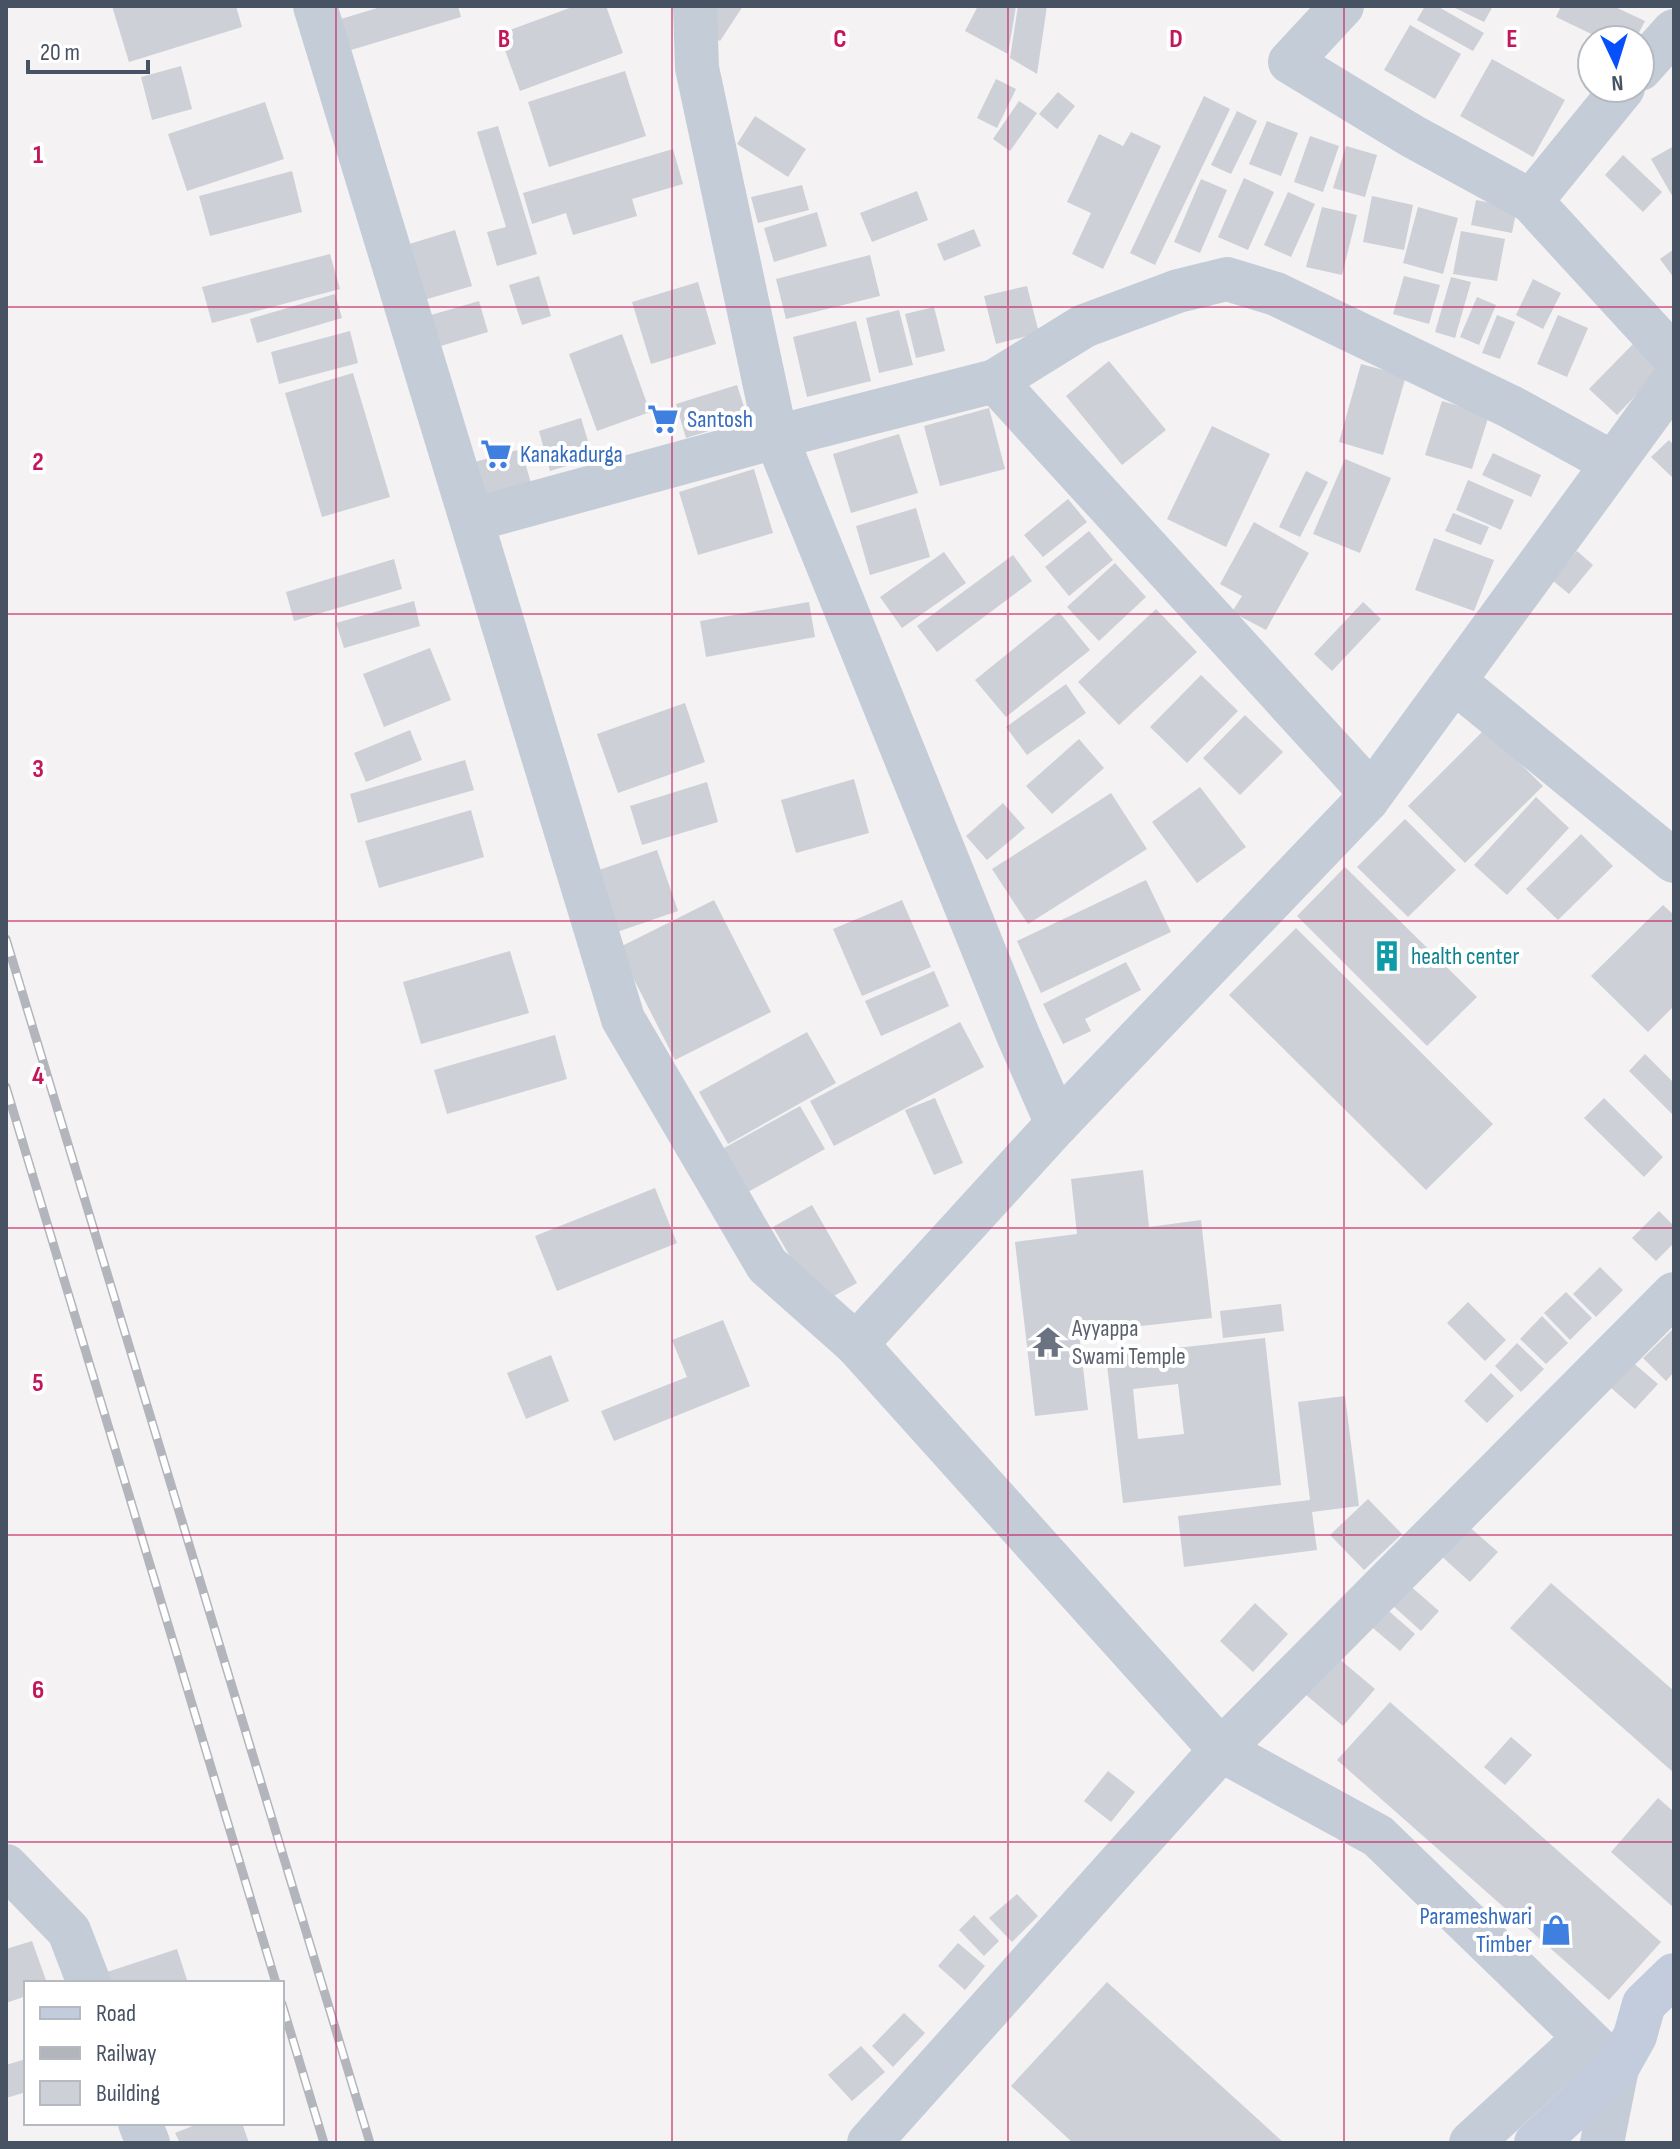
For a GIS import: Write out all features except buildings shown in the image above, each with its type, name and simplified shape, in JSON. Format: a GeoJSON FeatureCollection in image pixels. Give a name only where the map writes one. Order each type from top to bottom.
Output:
{"type":"FeatureCollection","features":[{"type":"Feature","properties":{"kind":"main road"},"geometry":{"type":"LineString","coordinates":[[1626,2052],[1644,2004],[1674,1975]]}},
{"type":"Feature","properties":{"kind":"main road"},"geometry":{"type":"LineString","coordinates":[[1543,2137],[1626,2052],[1674,2018]]}},
{"type":"Feature","properties":{"kind":"street"},"geometry":{"type":"LineString","coordinates":[[315,6],[623,1019],[767,1265],[856,1344],[1221,1750],[1378,1836],[1584,2039],[1626,2052],[1602,2143]]}},
{"type":"Feature","properties":{"kind":"street"},"geometry":{"type":"LineString","coordinates":[[695,6],[697,68],[776,437],[1018,1035],[1057,1124]]}},
{"type":"Feature","properties":{"kind":"street"},"geometry":{"type":"LineString","coordinates":[[1342,6],[1290,62],[1412,136],[1531,201],[1674,357]]}},
{"type":"Feature","properties":{"kind":"street"},"geometry":{"type":"LineString","coordinates":[[1656,51],[1674,31]]}},
{"type":"Feature","properties":{"kind":"street"},"geometry":{"type":"LineString","coordinates":[[1531,201],[1610,104]]}},
{"type":"Feature","properties":{"kind":"street"},"geometry":{"type":"LineString","coordinates":[[472,520],[995,381],[1084,326],[1178,291],[1227,279],[1276,294],[1511,407],[1611,462]]}},
{"type":"Feature","properties":{"kind":"street"},"geometry":{"type":"LineString","coordinates":[[856,1344],[1057,1124],[1367,800],[1611,462],[1674,380]]}},
{"type":"Feature","properties":{"kind":"street"},"geometry":{"type":"LineString","coordinates":[[995,381],[1361,782],[1367,800]]}},
{"type":"Feature","properties":{"kind":"street"},"geometry":{"type":"LineString","coordinates":[[1455,682],[1674,861]]}},
{"type":"Feature","properties":{"kind":"street"},"geometry":{"type":"LineString","coordinates":[[869,2143],[1221,1750],[1405,1569],[1674,1294]]}},
{"type":"Feature","properties":{"kind":"street"},"geometry":{"type":"LineString","coordinates":[[6,1866],[69,1931],[88,1981]]}},
{"type":"Feature","properties":{"kind":"street"},"geometry":{"type":"LineString","coordinates":[[1471,2143],[1584,2039]]}},
{"type":"Feature","properties":{"kind":"railway"},"geometry":{"type":"LineString","coordinates":[[6,939],[370,2143]]}},
{"type":"Feature","properties":{"kind":"railway"},"geometry":{"type":"LineString","coordinates":[[6,1087],[275,1981]]}},
{"type":"Feature","properties":{"kind":"railway"},"geometry":{"type":"LineString","coordinates":[[284,2011],[324,2143]]}},
{"type":"Feature","properties":{"kind":"place","name":"Santosh"},"geometry":{"type":"Point","coordinates":[663,419]}},
{"type":"Feature","properties":{"kind":"place","name":"Kanakadurga"},"geometry":{"type":"Point","coordinates":[496,454]}},
{"type":"Feature","properties":{"kind":"place","name":"health center"},"geometry":{"type":"Point","coordinates":[1387,956]}},
{"type":"Feature","properties":{"kind":"place","name":"Ayyappa Swami Temple"},"geometry":{"type":"Point","coordinates":[1048,1342]}},
{"type":"Feature","properties":{"kind":"place","name":"Parameshwari Timber"},"geometry":{"type":"Point","coordinates":[1556,1930]}}]}
